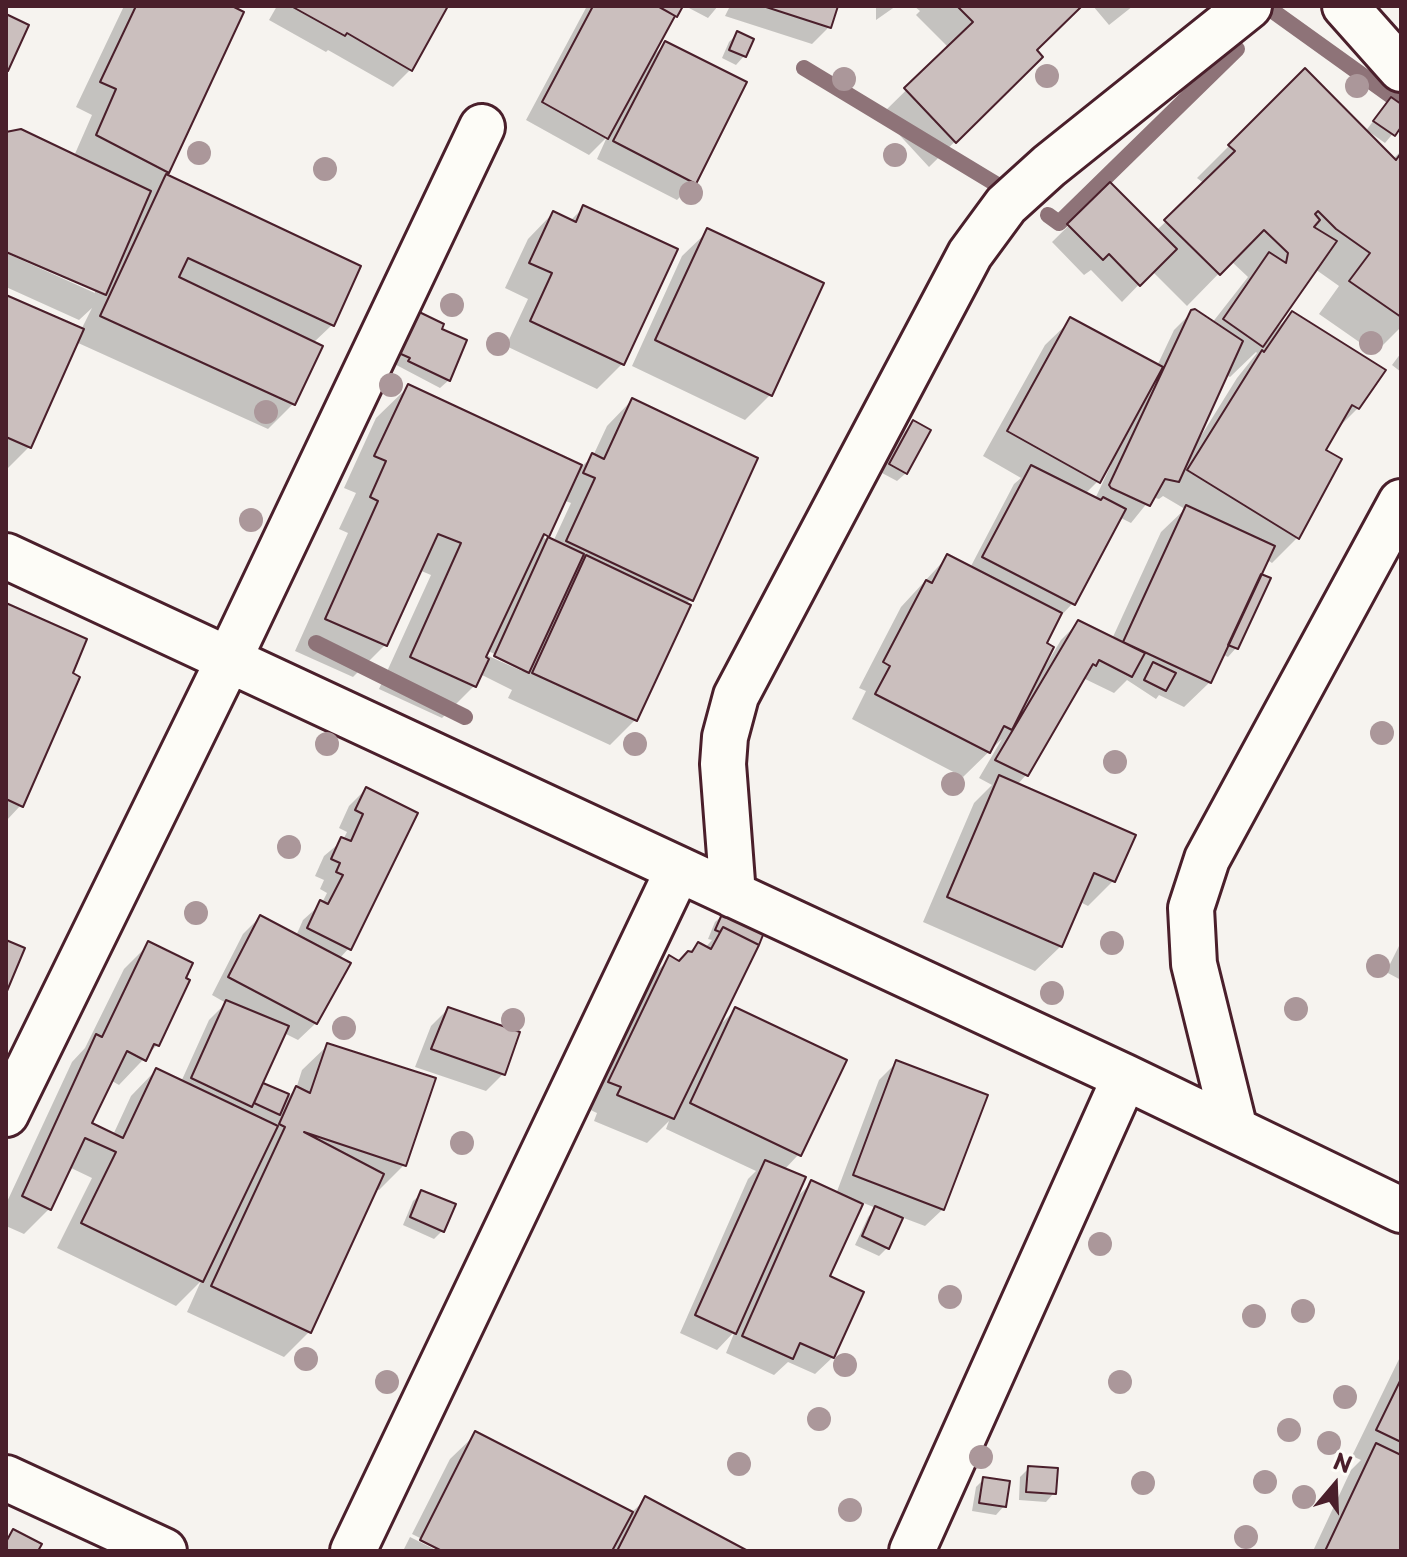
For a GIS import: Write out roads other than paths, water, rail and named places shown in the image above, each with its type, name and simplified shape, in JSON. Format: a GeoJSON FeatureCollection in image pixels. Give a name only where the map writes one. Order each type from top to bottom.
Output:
{"type":"FeatureCollection","features":[{"type":"Feature","properties":{"kind":"street"},"geometry":{"type":"LineString","coordinates":[[733,895],[723,764],[725,737],[736,696],[970,254],[1017,195],[1249,6]]}},
{"type":"Feature","properties":{"kind":"street"},"geometry":{"type":"LineString","coordinates":[[1345,6],[1401,69]]}},
{"type":"Feature","properties":{"kind":"street"},"geometry":{"type":"LineString","coordinates":[[6,1114],[229,659],[482,127]]}},
{"type":"Feature","properties":{"kind":"street"},"geometry":{"type":"LineString","coordinates":[[1235,1130],[1194,964],[1191,908],[1207,859],[1401,502]]}},
{"type":"Feature","properties":{"kind":"street"},"geometry":{"type":"LineString","coordinates":[[6,556],[1125,1077],[1401,1210]]}},
{"type":"Feature","properties":{"kind":"street"},"geometry":{"type":"LineString","coordinates":[[353,1551],[678,870]]}},
{"type":"Feature","properties":{"kind":"street"},"geometry":{"type":"LineString","coordinates":[[912,1551],[1125,1077]]}},
{"type":"Feature","properties":{"kind":"street"},"geometry":{"type":"LineString","coordinates":[[6,1478],[164,1551]]}},
{"type":"Feature","properties":{"kind":"waterway"},"geometry":{"type":"LineString","coordinates":[[1270,9],[1401,103]]}},
{"type":"Feature","properties":{"kind":"waterway"},"geometry":{"type":"LineString","coordinates":[[1048,215],[1059,223],[1237,49]]}},
{"type":"Feature","properties":{"kind":"waterway"},"geometry":{"type":"LineString","coordinates":[[804,68],[1014,195]]}},
{"type":"Feature","properties":{"kind":"waterway"},"geometry":{"type":"LineString","coordinates":[[316,643],[465,717]]}}]}
